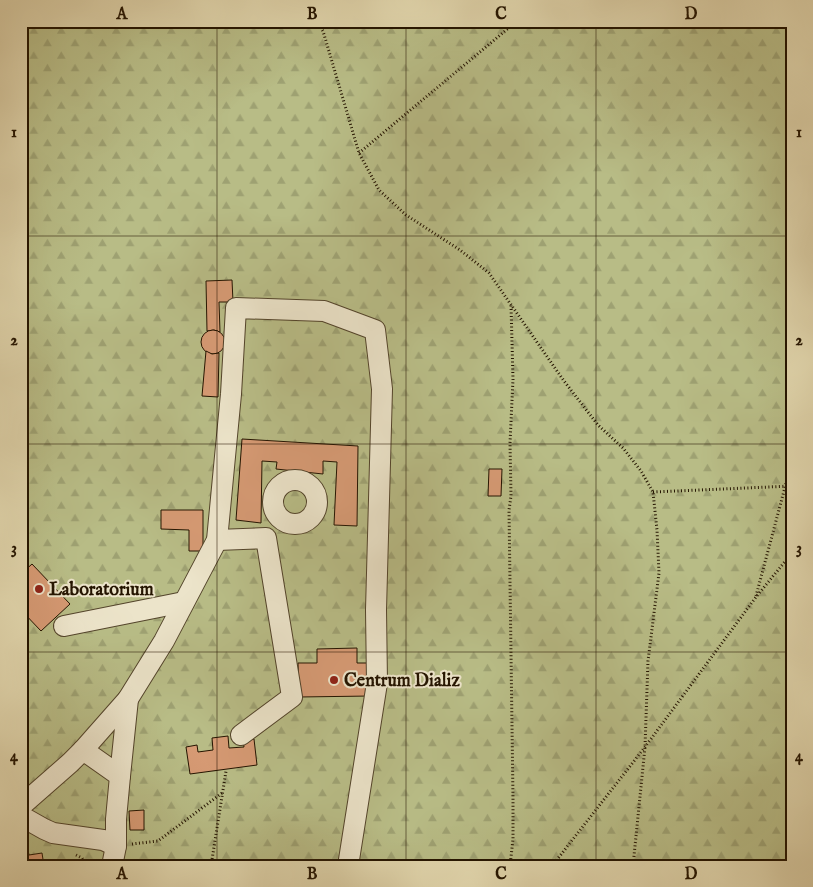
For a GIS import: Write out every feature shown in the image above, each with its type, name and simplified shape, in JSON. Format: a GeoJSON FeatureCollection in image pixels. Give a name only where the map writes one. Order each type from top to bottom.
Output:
{"type":"FeatureCollection","features":[{"type":"Feature","properties":{"kind":"lane"},"geometry":{"type":"LineString","coordinates":[[21,806],[83,750],[128,698],[164,641],[217,540],[231,394],[236,308],[324,311],[375,330],[382,389],[376,610],[377,683],[348,866]]}},
{"type":"Feature","properties":{"kind":"lane"},"geometry":{"type":"LineString","coordinates":[[217,540],[266,538],[282,520]]}},
{"type":"Feature","properties":{"kind":"lane"},"geometry":{"type":"LineString","coordinates":[[242,735],[292,697],[266,538]]}},
{"type":"Feature","properties":{"kind":"lane"},"geometry":{"type":"LineString","coordinates":[[64,626],[184,602]]}},
{"type":"Feature","properties":{"kind":"lane"},"geometry":{"type":"LineString","coordinates":[[112,866],[116,846],[116,819],[128,698]]}},
{"type":"Feature","properties":{"kind":"lane"},"geometry":{"type":"LineString","coordinates":[[83,750],[120,776]]}},
{"type":"Feature","properties":{"kind":"lane"},"geometry":{"type":"LineString","coordinates":[[21,816],[53,833],[103,840],[116,846]]}},
{"type":"Feature","properties":{"kind":"path"},"geometry":{"type":"LineString","coordinates":[[317,21],[323,31],[359,153],[379,190],[406,215],[460,250],[489,273],[564,382],[598,425],[622,448],[641,471],[652,492],[657,530],[659,573],[648,661],[645,746],[633,866]]}},
{"type":"Feature","properties":{"kind":"path"},"geometry":{"type":"LineString","coordinates":[[359,153],[517,21]]}},
{"type":"Feature","properties":{"kind":"path"},"geometry":{"type":"LineString","coordinates":[[510,866],[513,839],[509,510],[511,496],[510,444],[513,379],[511,305]]}},
{"type":"Feature","properties":{"kind":"path"},"geometry":{"type":"LineString","coordinates":[[756,597],[792,461]]}},
{"type":"Feature","properties":{"kind":"path"},"geometry":{"type":"LineString","coordinates":[[652,492],[792,486]]}},
{"type":"Feature","properties":{"kind":"path"},"geometry":{"type":"LineString","coordinates":[[552,866],[645,746],[756,597],[792,553]]}},
{"type":"Feature","properties":{"kind":"path"},"geometry":{"type":"LineString","coordinates":[[211,866],[226,772]]}},
{"type":"Feature","properties":{"kind":"path"},"geometry":{"type":"LineString","coordinates":[[116,846],[158,841],[222,793]]}},
{"type":"Feature","properties":{"kind":"green space"},"geometry":{"type":"Polygon","coordinates":[[[21,21],[792,21],[792,866],[21,866],[21,21]]]}},
{"type":"Feature","properties":{"kind":"building"},"geometry":{"type":"Polygon","coordinates":[[[232,280],[233,302],[219,302],[220,332],[214,330],[207,331],[206,281],[232,280]]]}},
{"type":"Feature","properties":{"kind":"building"},"geometry":{"type":"Polygon","coordinates":[[[213,330],[218,331],[224,337],[224,347],[218,353],[213,354],[208,353],[202,347],[201,342],[202,337],[208,331],[213,330]]]}},
{"type":"Feature","properties":{"kind":"building"},"geometry":{"type":"Polygon","coordinates":[[[206,351],[212,354],[219,353],[218,397],[202,396],[206,351]]]}},
{"type":"Feature","properties":{"kind":"building"},"geometry":{"type":"Polygon","coordinates":[[[242,439],[358,446],[357,526],[334,525],[337,462],[323,461],[323,474],[276,469],[277,462],[262,461],[261,523],[236,520],[242,439]]]}},
{"type":"Feature","properties":{"kind":"building"},"geometry":{"type":"Polygon","coordinates":[[[489,469],[502,469],[501,496],[488,496],[489,469]]]}},
{"type":"Feature","properties":{"kind":"building"},"geometry":{"type":"Polygon","coordinates":[[[161,510],[203,510],[203,551],[189,551],[189,530],[161,529],[161,510]]]}},
{"type":"Feature","properties":{"kind":"building","name":"Laboratorium"},"geometry":{"type":"Polygon","coordinates":[[[32,564],[70,604],[41,631],[21,610],[21,574],[32,564]]]}},
{"type":"Feature","properties":{"kind":"building","name":"Centrum Dializ"},"geometry":{"type":"Polygon","coordinates":[[[357,648],[357,663],[370,663],[370,696],[299,697],[298,663],[317,663],[317,649],[357,648]]]}},
{"type":"Feature","properties":{"kind":"building"},"geometry":{"type":"Polygon","coordinates":[[[228,736],[229,748],[244,747],[243,740],[254,739],[257,765],[190,774],[186,747],[197,745],[198,752],[213,750],[212,738],[228,736]]]}},
{"type":"Feature","properties":{"kind":"building"},"geometry":{"type":"Polygon","coordinates":[[[144,810],[144,830],[130,830],[129,811],[144,810]]]}},
{"type":"Feature","properties":{"kind":"building"},"geometry":{"type":"Polygon","coordinates":[[[23,850],[28,850],[29,855],[42,853],[44,866],[21,866],[21,856],[24,855],[23,850]]]}},
{"type":"Feature","properties":{"kind":"place","name":"Laboratorium"},"geometry":{"type":"Point","coordinates":[39,589]}},
{"type":"Feature","properties":{"kind":"place","name":"Centrum Dializ"},"geometry":{"type":"Point","coordinates":[334,680]}}]}
